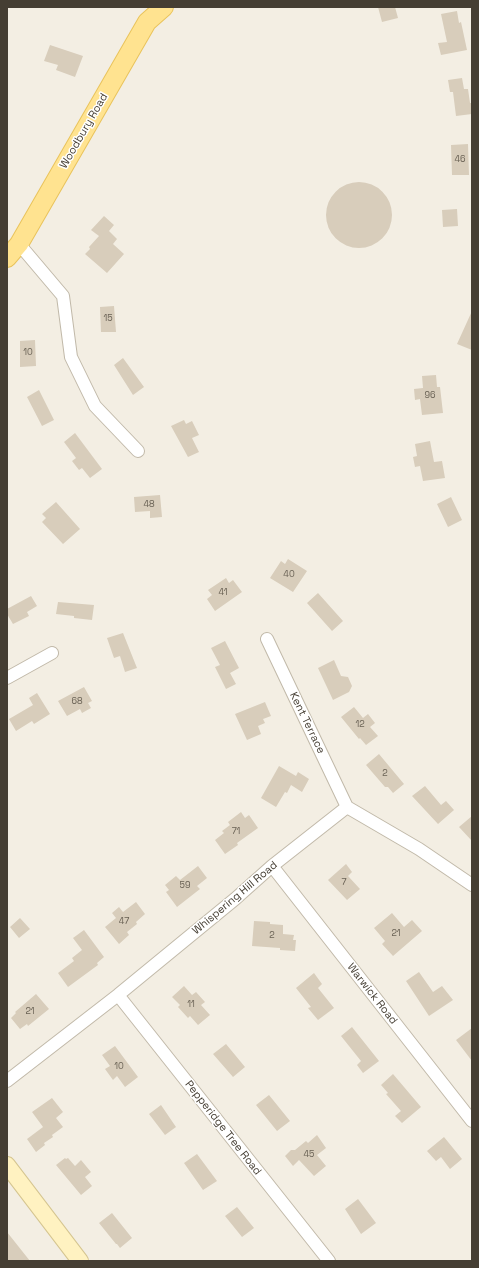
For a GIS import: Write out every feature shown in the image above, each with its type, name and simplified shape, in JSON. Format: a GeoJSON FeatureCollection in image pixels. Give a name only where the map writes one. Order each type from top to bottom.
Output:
{"type":"FeatureCollection","features":[{"type":"Feature","properties":{"kind":"main road","name":"Woodbury Road"},"geometry":{"type":"LineString","coordinates":[[7,258],[19,244],[147,22],[164,7]]}},
{"type":"Feature","properties":{"kind":"street"},"geometry":{"type":"LineString","coordinates":[[19,244],[63,296],[71,357],[95,406],[138,451]]}},
{"type":"Feature","properties":{"kind":"street","name":"Kent Terrace"},"geometry":{"type":"LineString","coordinates":[[267,639],[347,807]]}},
{"type":"Feature","properties":{"kind":"street"},"geometry":{"type":"LineString","coordinates":[[7,678],[52,653]]}},
{"type":"Feature","properties":{"kind":"street"},"geometry":{"type":"LineString","coordinates":[[347,807],[419,849],[472,885]]}},
{"type":"Feature","properties":{"kind":"street","name":"Whispering Hill Road"},"geometry":{"type":"LineString","coordinates":[[7,1081],[118,995],[235,899],[272,866],[347,807]]}},
{"type":"Feature","properties":{"kind":"street","name":"Warwick Road"},"geometry":{"type":"LineString","coordinates":[[272,866],[472,1121]]}},
{"type":"Feature","properties":{"kind":"street","name":"Pepperidge Tree Road"},"geometry":{"type":"LineString","coordinates":[[118,995],[328,1261]]}},
{"type":"Feature","properties":{"kind":"street"},"geometry":{"type":"LineString","coordinates":[[7,1165],[80,1261]]}},
{"type":"Feature","properties":{"kind":"building"},"geometry":{"type":"Polygon","coordinates":[[[378,7],[395,7],[398,18],[382,22],[378,7]]]}},
{"type":"Feature","properties":{"kind":"building"},"geometry":{"type":"Polygon","coordinates":[[[457,11],[467,50],[441,55],[438,43],[447,42],[441,14],[457,11]]]}},
{"type":"Feature","properties":{"kind":"building"},"geometry":{"type":"Polygon","coordinates":[[[50,45],[83,56],[75,77],[56,70],[58,65],[44,61],[50,45]]]}},
{"type":"Feature","properties":{"kind":"building"},"geometry":{"type":"Polygon","coordinates":[[[462,78],[464,89],[468,89],[470,103],[472,103],[472,114],[456,116],[453,92],[450,92],[448,80],[462,78]]]}},
{"type":"Feature","properties":{"kind":"building"},"geometry":{"type":"Polygon","coordinates":[[[468,144],[469,175],[452,175],[451,145],[468,144]]]}},
{"type":"Feature","properties":{"kind":"building"},"geometry":{"type":"Polygon","coordinates":[[[359,182],[372,184],[382,192],[390,202],[392,215],[390,228],[382,238],[372,246],[359,248],[346,246],[336,238],[328,228],[326,215],[328,202],[336,192],[346,184],[359,182]]]}},
{"type":"Feature","properties":{"kind":"building"},"geometry":{"type":"Polygon","coordinates":[[[457,209],[458,226],[443,227],[442,210],[457,209]]]}},
{"type":"Feature","properties":{"kind":"building"},"geometry":{"type":"Polygon","coordinates":[[[104,216],[114,225],[109,231],[117,239],[113,244],[124,254],[107,273],[85,254],[99,236],[91,230],[104,216]]]}},
{"type":"Feature","properties":{"kind":"building"},"geometry":{"type":"Polygon","coordinates":[[[114,306],[116,332],[101,332],[100,307],[114,306]]]}},
{"type":"Feature","properties":{"kind":"building"},"geometry":{"type":"Polygon","coordinates":[[[472,311],[472,350],[457,344],[472,311]]]}},
{"type":"Feature","properties":{"kind":"building"},"geometry":{"type":"Polygon","coordinates":[[[35,340],[36,366],[20,367],[20,341],[35,340]]]}},
{"type":"Feature","properties":{"kind":"building"},"geometry":{"type":"Polygon","coordinates":[[[123,358],[144,387],[133,395],[114,365],[123,358]]]}},
{"type":"Feature","properties":{"kind":"building"},"geometry":{"type":"Polygon","coordinates":[[[436,375],[437,387],[440,387],[443,413],[422,415],[420,399],[415,400],[414,389],[423,388],[422,376],[436,375]]]}},
{"type":"Feature","properties":{"kind":"building"},"geometry":{"type":"Polygon","coordinates":[[[39,390],[54,420],[42,426],[27,397],[39,390]]]}},
{"type":"Feature","properties":{"kind":"building"},"geometry":{"type":"Polygon","coordinates":[[[184,420],[186,424],[192,421],[199,435],[192,438],[199,452],[188,457],[171,426],[184,420]]]}},
{"type":"Feature","properties":{"kind":"building"},"geometry":{"type":"Polygon","coordinates":[[[75,433],[102,469],[90,478],[82,468],[79,470],[72,461],[76,458],[64,442],[75,433]]]}},
{"type":"Feature","properties":{"kind":"building"},"geometry":{"type":"Polygon","coordinates":[[[430,441],[434,462],[442,461],[445,478],[423,481],[420,466],[415,467],[413,457],[417,456],[415,444],[430,441]]]}},
{"type":"Feature","properties":{"kind":"building"},"geometry":{"type":"Polygon","coordinates":[[[160,495],[162,517],[150,518],[150,511],[135,512],[134,497],[160,495]]]}},
{"type":"Feature","properties":{"kind":"building"},"geometry":{"type":"Polygon","coordinates":[[[451,497],[462,520],[448,527],[437,504],[451,497]]]}},
{"type":"Feature","properties":{"kind":"building"},"geometry":{"type":"Polygon","coordinates":[[[56,502],[80,529],[63,544],[42,522],[46,518],[42,514],[56,502]]]}},
{"type":"Feature","properties":{"kind":"building"},"geometry":{"type":"Polygon","coordinates":[[[288,559],[307,571],[293,592],[270,578],[281,561],[285,564],[288,559]]]}},
{"type":"Feature","properties":{"kind":"building"},"geometry":{"type":"Polygon","coordinates":[[[226,578],[229,583],[233,580],[242,592],[215,611],[207,599],[212,595],[208,590],[226,578]]]}},
{"type":"Feature","properties":{"kind":"building"},"geometry":{"type":"Polygon","coordinates":[[[318,593],[343,621],[332,631],[307,603],[318,593]]]}},
{"type":"Feature","properties":{"kind":"building"},"geometry":{"type":"Polygon","coordinates":[[[31,596],[37,606],[27,612],[29,616],[13,624],[7,614],[7,609],[31,596]]]}},
{"type":"Feature","properties":{"kind":"building"},"geometry":{"type":"Polygon","coordinates":[[[58,602],[94,605],[92,620],[56,614],[58,602]]]}},
{"type":"Feature","properties":{"kind":"building"},"geometry":{"type":"Polygon","coordinates":[[[123,633],[137,668],[125,672],[120,656],[114,658],[107,638],[123,633]]]}},
{"type":"Feature","properties":{"kind":"building"},"geometry":{"type":"Polygon","coordinates":[[[225,641],[239,668],[230,673],[236,684],[226,689],[215,667],[220,665],[211,648],[225,641]]]}},
{"type":"Feature","properties":{"kind":"building"},"geometry":{"type":"Polygon","coordinates":[[[334,660],[341,676],[348,677],[352,686],[349,692],[333,700],[318,668],[334,660]]]}},
{"type":"Feature","properties":{"kind":"building"},"geometry":{"type":"Polygon","coordinates":[[[84,687],[92,701],[88,703],[91,708],[82,713],[80,709],[67,716],[58,701],[84,687]]]}},
{"type":"Feature","properties":{"kind":"building"},"geometry":{"type":"Polygon","coordinates":[[[37,693],[50,714],[34,724],[32,721],[16,731],[9,719],[33,705],[29,698],[37,693]]]}},
{"type":"Feature","properties":{"kind":"building"},"geometry":{"type":"Polygon","coordinates":[[[265,702],[271,716],[263,719],[265,723],[258,726],[261,734],[247,740],[235,714],[265,702]]]}},
{"type":"Feature","properties":{"kind":"building"},"geometry":{"type":"Polygon","coordinates":[[[354,707],[363,718],[368,714],[375,723],[370,727],[378,736],[366,745],[360,738],[359,739],[341,717],[354,707]]]}},
{"type":"Feature","properties":{"kind":"building"},"geometry":{"type":"Polygon","coordinates":[[[379,754],[404,784],[393,793],[388,787],[385,787],[366,765],[379,754]]]}},
{"type":"Feature","properties":{"kind":"building"},"geometry":{"type":"Polygon","coordinates":[[[279,766],[296,776],[298,772],[309,779],[302,792],[291,785],[287,793],[285,792],[276,807],[261,798],[279,766]]]}},
{"type":"Feature","properties":{"kind":"building"},"geometry":{"type":"Polygon","coordinates":[[[425,786],[441,805],[446,801],[454,810],[438,824],[412,796],[425,786]]]}},
{"type":"Feature","properties":{"kind":"building"},"geometry":{"type":"Polygon","coordinates":[[[241,812],[245,818],[249,815],[258,828],[237,843],[238,845],[225,854],[215,840],[224,833],[222,831],[230,825],[228,822],[241,812]]]}},
{"type":"Feature","properties":{"kind":"building"},"geometry":{"type":"Polygon","coordinates":[[[472,816],[472,841],[459,827],[472,816]]]}},
{"type":"Feature","properties":{"kind":"building"},"geometry":{"type":"Polygon","coordinates":[[[346,864],[352,872],[348,876],[360,889],[347,900],[328,880],[346,864]]]}},
{"type":"Feature","properties":{"kind":"building"},"geometry":{"type":"Polygon","coordinates":[[[198,866],[207,878],[197,886],[200,889],[177,907],[166,892],[169,890],[165,885],[176,876],[180,880],[198,866]]]}},
{"type":"Feature","properties":{"kind":"building"},"geometry":{"type":"Polygon","coordinates":[[[136,902],[145,914],[136,922],[137,924],[127,932],[129,935],[119,944],[105,927],[116,918],[112,913],[119,907],[123,912],[136,902]]]}},
{"type":"Feature","properties":{"kind":"building"},"geometry":{"type":"Polygon","coordinates":[[[392,913],[404,927],[412,920],[422,931],[393,956],[382,944],[385,941],[374,928],[392,913]]]}},
{"type":"Feature","properties":{"kind":"building"},"geometry":{"type":"Polygon","coordinates":[[[20,918],[30,929],[19,938],[10,927],[20,918]]]}},
{"type":"Feature","properties":{"kind":"building"},"geometry":{"type":"Polygon","coordinates":[[[254,921],[283,925],[283,934],[294,935],[293,940],[296,940],[295,951],[280,950],[280,948],[252,946],[254,921]]]}},
{"type":"Feature","properties":{"kind":"building"},"geometry":{"type":"Polygon","coordinates":[[[84,930],[104,957],[97,963],[98,965],[68,987],[58,973],[74,961],[72,958],[82,950],[73,938],[84,930]]]}},
{"type":"Feature","properties":{"kind":"building"},"geometry":{"type":"Polygon","coordinates":[[[419,972],[433,992],[442,986],[453,1000],[429,1016],[406,981],[419,972]]]}},
{"type":"Feature","properties":{"kind":"building"},"geometry":{"type":"Polygon","coordinates":[[[314,973],[322,984],[318,988],[334,1008],[318,1020],[308,1008],[311,1007],[296,988],[314,973]]]}},
{"type":"Feature","properties":{"kind":"building"},"geometry":{"type":"Polygon","coordinates":[[[184,986],[192,995],[196,992],[205,1002],[201,1005],[210,1015],[198,1025],[190,1016],[188,1018],[178,1007],[180,1005],[172,997],[184,986]]]}},
{"type":"Feature","properties":{"kind":"building"},"geometry":{"type":"Polygon","coordinates":[[[36,994],[49,1009],[28,1026],[27,1024],[20,1029],[11,1018],[16,1013],[15,1012],[36,994]]]}},
{"type":"Feature","properties":{"kind":"building"},"geometry":{"type":"Polygon","coordinates":[[[352,1027],[379,1061],[363,1073],[357,1065],[361,1061],[341,1036],[352,1027]]]}},
{"type":"Feature","properties":{"kind":"building"},"geometry":{"type":"Polygon","coordinates":[[[472,1028],[472,1061],[456,1040],[472,1028]]]}},
{"type":"Feature","properties":{"kind":"building"},"geometry":{"type":"Polygon","coordinates":[[[226,1044],[245,1067],[233,1077],[213,1054],[226,1044]]]}},
{"type":"Feature","properties":{"kind":"building"},"geometry":{"type":"Polygon","coordinates":[[[115,1046],[138,1077],[125,1087],[117,1076],[113,1080],[105,1069],[110,1066],[102,1055],[115,1046]]]}},
{"type":"Feature","properties":{"kind":"building"},"geometry":{"type":"Polygon","coordinates":[[[393,1074],[421,1107],[402,1123],[395,1116],[401,1111],[386,1094],[388,1093],[381,1085],[393,1074]]]}},
{"type":"Feature","properties":{"kind":"building"},"geometry":{"type":"Polygon","coordinates":[[[269,1095],[290,1121],[277,1131],[256,1105],[269,1095]]]}},
{"type":"Feature","properties":{"kind":"building"},"geometry":{"type":"Polygon","coordinates":[[[52,1098],[63,1112],[56,1118],[63,1127],[52,1135],[53,1137],[44,1143],[45,1145],[36,1152],[27,1139],[43,1127],[32,1112],[52,1098]]]}},
{"type":"Feature","properties":{"kind":"building"},"geometry":{"type":"Polygon","coordinates":[[[161,1105],[176,1127],[165,1135],[149,1114],[161,1105]]]}},
{"type":"Feature","properties":{"kind":"building"},"geometry":{"type":"Polygon","coordinates":[[[317,1135],[326,1148],[317,1155],[326,1166],[314,1176],[299,1160],[293,1166],[285,1156],[291,1150],[295,1150],[306,1141],[308,1143],[317,1135]]]}},
{"type":"Feature","properties":{"kind":"building"},"geometry":{"type":"Polygon","coordinates":[[[444,1137],[462,1159],[450,1169],[441,1157],[436,1161],[427,1151],[444,1137]]]}},
{"type":"Feature","properties":{"kind":"building"},"geometry":{"type":"Polygon","coordinates":[[[197,1154],[217,1181],[203,1190],[184,1163],[197,1154]]]}},
{"type":"Feature","properties":{"kind":"building"},"geometry":{"type":"Polygon","coordinates":[[[65,1158],[68,1158],[75,1166],[81,1160],[91,1172],[85,1177],[92,1186],[81,1195],[56,1165],[65,1158]]]}},
{"type":"Feature","properties":{"kind":"building"},"geometry":{"type":"Polygon","coordinates":[[[358,1199],[376,1223],[361,1234],[345,1209],[358,1199]]]}},
{"type":"Feature","properties":{"kind":"building"},"geometry":{"type":"Polygon","coordinates":[[[237,1207],[254,1228],[242,1237],[225,1216],[237,1207]]]}},
{"type":"Feature","properties":{"kind":"building"},"geometry":{"type":"Polygon","coordinates":[[[112,1213],[132,1238],[120,1248],[99,1223],[112,1213]]]}},
{"type":"Feature","properties":{"kind":"building"},"geometry":{"type":"Polygon","coordinates":[[[7,1232],[30,1261],[7,1261],[7,1232]]]}}]}
